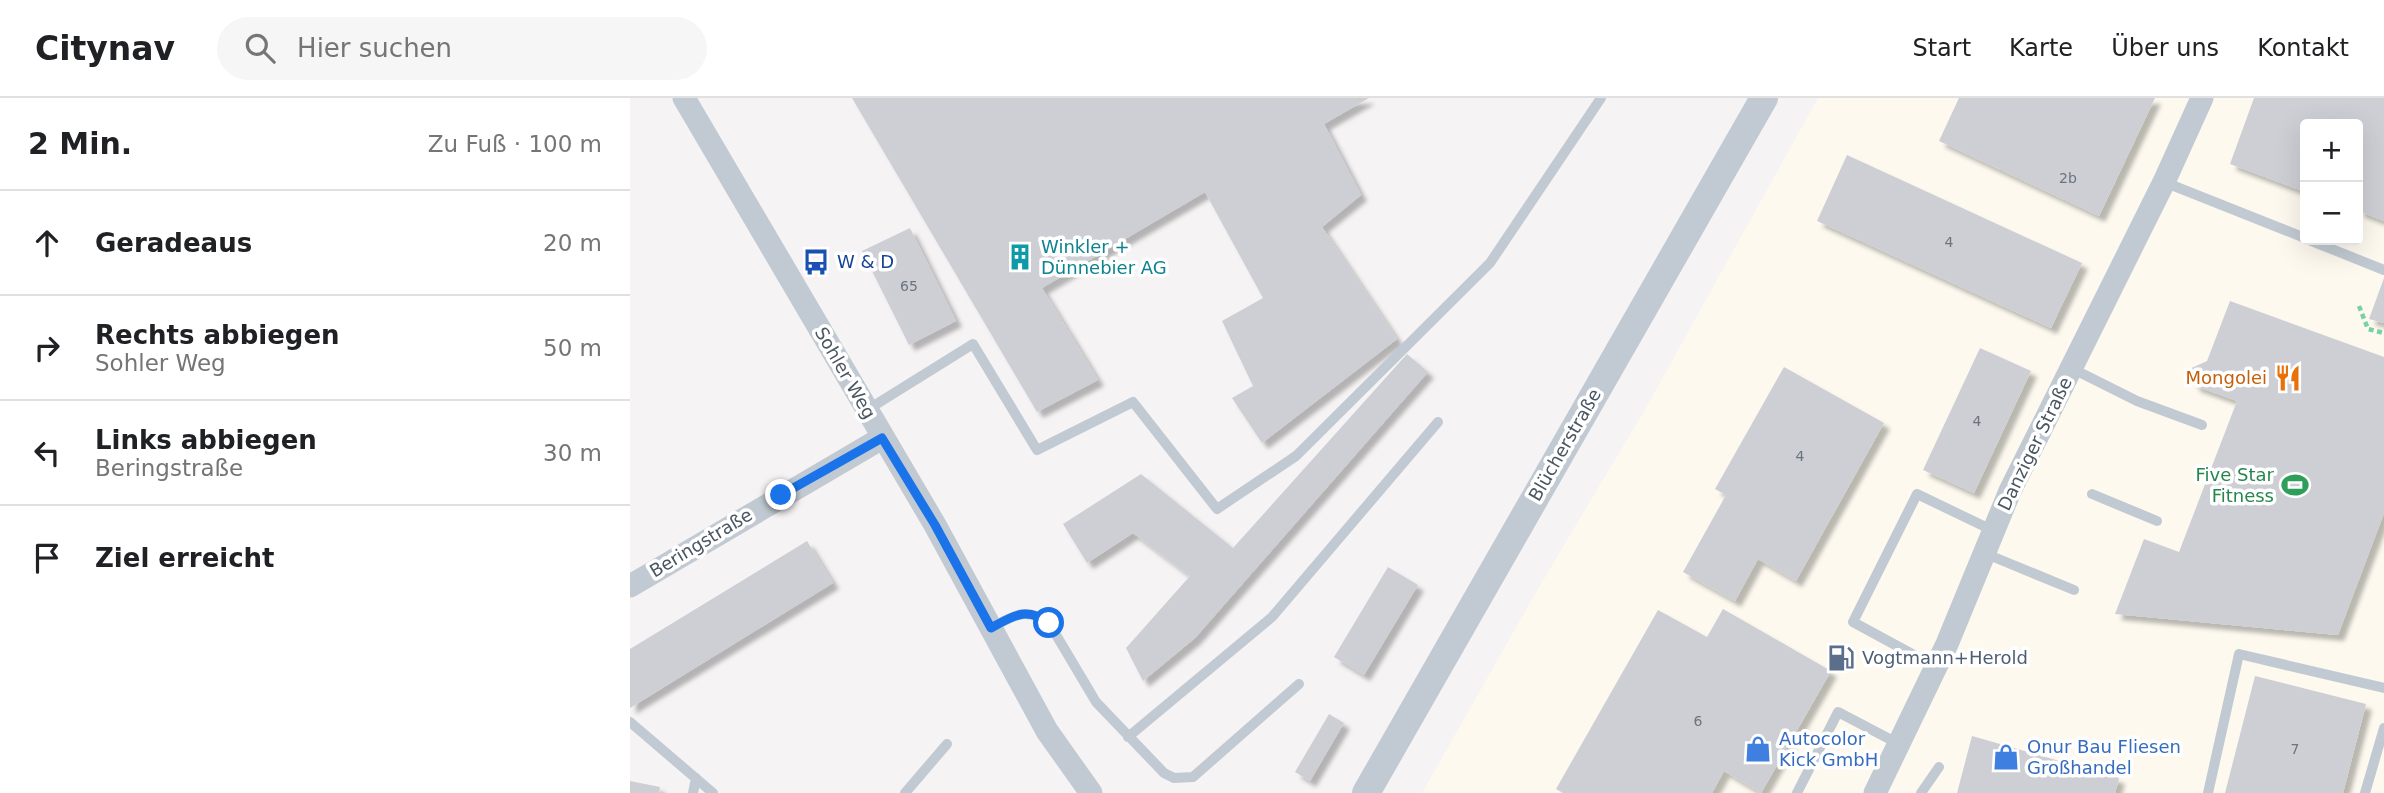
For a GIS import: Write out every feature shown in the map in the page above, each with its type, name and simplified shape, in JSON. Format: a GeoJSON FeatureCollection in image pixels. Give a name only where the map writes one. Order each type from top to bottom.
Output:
{"type":"FeatureCollection","features":[{"type":"Feature","properties":{"kind":"street","name":"Sohler Weg"},"geometry":{"type":"LineString","coordinates":[[684,98],[935,525],[1047,731],[1091,793]]}},
{"type":"Feature","properties":{"kind":"street","name":"Blücherstraße"},"geometry":{"type":"LineString","coordinates":[[1366,793],[1764,98]]}},
{"type":"Feature","properties":{"kind":"street","name":"Danziger Straße"},"geometry":{"type":"LineString","coordinates":[[1875,793],[1936,667],[2010,491],[2073,369],[2202,98]]}},
{"type":"Feature","properties":{"kind":"street","name":"Beringstraße"},"geometry":{"type":"LineString","coordinates":[[630,586],[882,438]]}},
{"type":"Feature","properties":{"kind":"lane"},"geometry":{"type":"LineString","coordinates":[[866,410],[973,344],[1037,450],[1132,402],[1217,509],[1297,456],[1490,263],[1601,98]]}},
{"type":"Feature","properties":{"kind":"lane"},"geometry":{"type":"LineString","coordinates":[[2164,181],[2300,236]]}},
{"type":"Feature","properties":{"kind":"lane"},"geometry":{"type":"LineString","coordinates":[[2322,245],[2384,270]]}},
{"type":"Feature","properties":{"kind":"lane"},"geometry":{"type":"LineString","coordinates":[[2073,369],[2137,401],[2202,425]]}},
{"type":"Feature","properties":{"kind":"lane"},"geometry":{"type":"LineString","coordinates":[[1128,737],[1272,617],[1438,422]]}},
{"type":"Feature","properties":{"kind":"lane"},"geometry":{"type":"LineString","coordinates":[[1936,667],[1853,622],[1917,494],[1994,531]]}},
{"type":"Feature","properties":{"kind":"lane"},"geometry":{"type":"LineString","coordinates":[[2092,494],[2157,521]]}},
{"type":"Feature","properties":{"kind":"lane"},"geometry":{"type":"LineString","coordinates":[[1984,553],[2074,590]]}},
{"type":"Feature","properties":{"kind":"lane"},"geometry":{"type":"LineString","coordinates":[[991,628],[1017,614],[1039,615],[1049,623],[1096,702],[1164,773],[1174,778],[1193,776],[1299,684]]}},
{"type":"Feature","properties":{"kind":"lane"},"geometry":{"type":"LineString","coordinates":[[2208,793],[2239,654],[2384,688]]}},
{"type":"Feature","properties":{"kind":"lane"},"geometry":{"type":"LineString","coordinates":[[1797,793],[1838,712],[1899,744]]}},
{"type":"Feature","properties":{"kind":"lane"},"geometry":{"type":"LineString","coordinates":[[630,722],[713,793]]}},
{"type":"Feature","properties":{"kind":"lane"},"geometry":{"type":"LineString","coordinates":[[2365,793],[2384,728]]}},
{"type":"Feature","properties":{"kind":"lane"},"geometry":{"type":"LineString","coordinates":[[905,793],[947,744]]}},
{"type":"Feature","properties":{"kind":"lane"},"geometry":{"type":"LineString","coordinates":[[1922,793],[1939,767]]}},
{"type":"Feature","properties":{"kind":"lane"},"geometry":{"type":"LineString","coordinates":[[693,793],[696,778]]}},
{"type":"Feature","properties":{"kind":"path"},"geometry":{"type":"LineString","coordinates":[[2359,306],[2368,329],[2384,333]]}},
{"type":"Feature","properties":{"kind":"shaded area"},"geometry":{"type":"Polygon","coordinates":[[[1818,98],[2384,98],[2384,793],[1422,793],[1539,587],[1647,406],[1818,98]]]}},
{"type":"Feature","properties":{"kind":"building","name":"Winkler + Dünnebier AG"},"geometry":{"type":"Polygon","coordinates":[[[852,98],[1369,98],[1324,124],[1361,195],[1322,227],[1397,339],[1262,443],[1232,398],[1253,386],[1222,321],[1263,298],[1205,192],[1042,288],[1098,380],[1037,412],[852,98]]]}},
{"type":"Feature","properties":{"kind":"building"},"geometry":{"type":"Polygon","coordinates":[[[1959,98],[2155,98],[2099,216],[1939,141],[1959,98]]]}},
{"type":"Feature","properties":{"kind":"building"},"geometry":{"type":"Polygon","coordinates":[[[2254,98],[2384,98],[2384,221],[2363,213],[2363,119],[2300,119],[2300,190],[2230,164],[2254,98]]]}},
{"type":"Feature","properties":{"kind":"building"},"geometry":{"type":"Polygon","coordinates":[[[1847,155],[2082,263],[2051,328],[1817,221],[1847,155]]]}},
{"type":"Feature","properties":{"kind":"building"},"geometry":{"type":"Polygon","coordinates":[[[910,228],[956,321],[909,345],[862,251],[910,228]]]}},
{"type":"Feature","properties":{"kind":"building"},"geometry":{"type":"Polygon","coordinates":[[[2384,278],[2384,323],[2369,319],[2384,278]]]}},
{"type":"Feature","properties":{"kind":"building"},"geometry":{"type":"Polygon","coordinates":[[[2230,301],[2384,357],[2384,513],[2338,635],[2115,614],[2144,539],[2179,552],[2237,401],[2195,386],[2187,370],[2207,361],[2230,301]]]}},
{"type":"Feature","properties":{"kind":"building"},"geometry":{"type":"Polygon","coordinates":[[[1980,348],[2031,371],[1974,493],[1923,470],[1980,348]]]}},
{"type":"Feature","properties":{"kind":"building"},"geometry":{"type":"Polygon","coordinates":[[[1407,354],[1428,372],[1195,638],[1143,681],[1126,648],[1190,576],[1133,533],[1087,563],[1063,524],[1141,474],[1233,548],[1407,354]]]}},
{"type":"Feature","properties":{"kind":"building"},"geometry":{"type":"Polygon","coordinates":[[[1784,367],[1884,423],[1796,581],[1758,559],[1735,601],[1683,572],[1726,495],[1715,489],[1784,367]]]}},
{"type":"Feature","properties":{"kind":"building"},"geometry":{"type":"Polygon","coordinates":[[[807,541],[833,583],[630,708],[630,649],[807,541]]]}},
{"type":"Feature","properties":{"kind":"building"},"geometry":{"type":"Polygon","coordinates":[[[1388,567],[1418,585],[1364,675],[1334,657],[1388,567]]]}},
{"type":"Feature","properties":{"kind":"building"},"geometry":{"type":"Polygon","coordinates":[[[1723,609],[1831,671],[1761,793],[1724,771],[1712,793],[1563,793],[1556,789],[1658,610],[1707,637],[1723,609]]]}},
{"type":"Feature","properties":{"kind":"building"},"geometry":{"type":"Polygon","coordinates":[[[2255,676],[2366,704],[2343,793],[2225,793],[2255,676]]]}},
{"type":"Feature","properties":{"kind":"building"},"geometry":{"type":"Polygon","coordinates":[[[1329,714],[1344,723],[1310,781],[1295,772],[1329,714]]]}},
{"type":"Feature","properties":{"kind":"building","name":"Onur Bau Fliesen Großhandel"},"geometry":{"type":"Polygon","coordinates":[[[1972,736],[2119,778],[2115,793],[1957,793],[1972,736]]]}},
{"type":"Feature","properties":{"kind":"building"},"geometry":{"type":"Polygon","coordinates":[[[630,781],[660,787],[659,793],[630,793],[630,781]]]}},
{"type":"Feature","properties":{"kind":"place","name":"Winkler + Dünnebier AG"},"geometry":{"type":"Point","coordinates":[1020,257]}},
{"type":"Feature","properties":{"kind":"place","name":"W & D"},"geometry":{"type":"Point","coordinates":[816,262]}},
{"type":"Feature","properties":{"kind":"place","name":"Mongolei"},"geometry":{"type":"Point","coordinates":[2288,378]}},
{"type":"Feature","properties":{"kind":"place","name":"Five Star Fitness"},"geometry":{"type":"Point","coordinates":[2295,485]}},
{"type":"Feature","properties":{"kind":"place","name":"Vogtmann+Herold"},"geometry":{"type":"Point","coordinates":[1841,658]}},
{"type":"Feature","properties":{"kind":"place","name":"Autocolor Kick GmbH"},"geometry":{"type":"Point","coordinates":[1758,749]}},
{"type":"Feature","properties":{"kind":"place","name":"Onur Bau Fliesen Großhandel"},"geometry":{"type":"Point","coordinates":[2006,757]}},
{"type":"Feature","properties":{"kind":"route"},"geometry":{"type":"LineString","coordinates":[[781,495],[882,438],[935,525],[991,628],[1017,614],[1039,615],[1049,623]]}}]}
